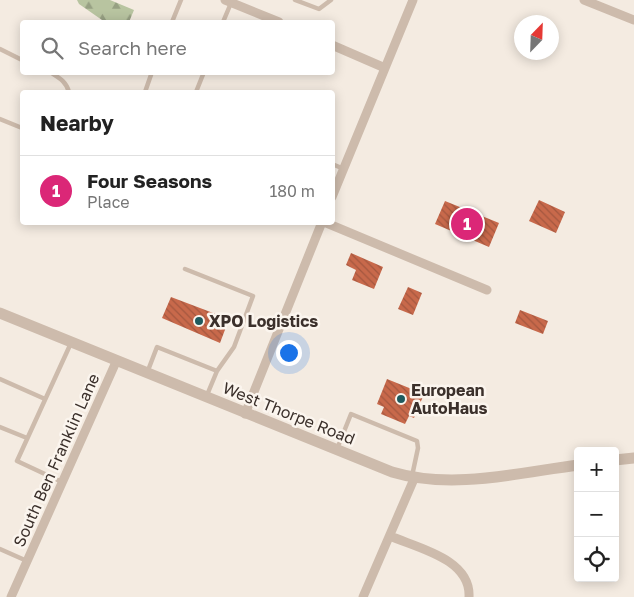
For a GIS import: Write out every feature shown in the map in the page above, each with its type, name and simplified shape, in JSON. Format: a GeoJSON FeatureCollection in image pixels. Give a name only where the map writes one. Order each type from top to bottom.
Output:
{"type":"FeatureCollection","features":[{"type":"Feature","properties":{"kind":"street"},"geometry":{"type":"LineString","coordinates":[[335,190],[413,0]]}},
{"type":"Feature","properties":{"kind":"street"},"geometry":{"type":"LineString","coordinates":[[584,0],[634,20]]}},
{"type":"Feature","properties":{"kind":"street"},"geometry":{"type":"LineString","coordinates":[[228,1],[274,20]]}},
{"type":"Feature","properties":{"kind":"street"},"geometry":{"type":"LineString","coordinates":[[335,46],[386,68]]}},
{"type":"Feature","properties":{"kind":"street"},"geometry":{"type":"LineString","coordinates":[[245,414],[322,225]]}},
{"type":"Feature","properties":{"kind":"street"},"geometry":{"type":"LineString","coordinates":[[330,225],[487,290]]}},
{"type":"Feature","properties":{"kind":"street","name":"West Thorpe Road"},"geometry":{"type":"LineString","coordinates":[[0,313],[245,414],[413,478],[454,480],[574,465]]}},
{"type":"Feature","properties":{"kind":"street","name":"South Ben Franklin Lane"},"geometry":{"type":"LineString","coordinates":[[11,597],[116,362]]}},
{"type":"Feature","properties":{"kind":"street"},"geometry":{"type":"LineString","coordinates":[[619,460],[634,458]]}},
{"type":"Feature","properties":{"kind":"street"},"geometry":{"type":"LineString","coordinates":[[363,597],[413,478]]}},
{"type":"Feature","properties":{"kind":"street"},"geometry":{"type":"LineString","coordinates":[[390,536],[444,559],[459,569],[468,582],[470,597]]}},
{"type":"Feature","properties":{"kind":"lane"},"geometry":{"type":"LineString","coordinates":[[173,20],[181,0]]}},
{"type":"Feature","properties":{"kind":"lane"},"geometry":{"type":"LineString","coordinates":[[295,0],[319,9],[331,0]]}},
{"type":"Feature","properties":{"kind":"lane"},"geometry":{"type":"LineString","coordinates":[[223,20],[228,1]]}},
{"type":"Feature","properties":{"kind":"lane"},"geometry":{"type":"LineString","coordinates":[[0,49],[20,59]]}},
{"type":"Feature","properties":{"kind":"lane"},"geometry":{"type":"LineString","coordinates":[[55,75],[67,85],[68,90]]}},
{"type":"Feature","properties":{"kind":"lane"},"geometry":{"type":"LineString","coordinates":[[146,90],[151,75]]}},
{"type":"Feature","properties":{"kind":"lane"},"geometry":{"type":"LineString","coordinates":[[197,90],[203,75]]}},
{"type":"Feature","properties":{"kind":"lane"},"geometry":{"type":"LineString","coordinates":[[0,119],[20,127]]}},
{"type":"Feature","properties":{"kind":"lane"},"geometry":{"type":"LineString","coordinates":[[335,165],[344,169]]}},
{"type":"Feature","properties":{"kind":"lane"},"geometry":{"type":"LineString","coordinates":[[185,269],[253,296],[234,347],[217,371],[206,398]]}},
{"type":"Feature","properties":{"kind":"lane"},"geometry":{"type":"LineString","coordinates":[[62,482],[17,461],[70,343]]}},
{"type":"Feature","properties":{"kind":"lane"},"geometry":{"type":"LineString","coordinates":[[147,374],[157,347],[217,371]]}},
{"type":"Feature","properties":{"kind":"lane"},"geometry":{"type":"LineString","coordinates":[[0,380],[45,399]]}},
{"type":"Feature","properties":{"kind":"lane"},"geometry":{"type":"LineString","coordinates":[[337,450],[351,414],[417,441],[418,448],[413,478]]}},
{"type":"Feature","properties":{"kind":"lane"},"geometry":{"type":"LineString","coordinates":[[0,427],[27,438]]}},
{"type":"Feature","properties":{"kind":"lane"},"geometry":{"type":"LineString","coordinates":[[0,549],[27,561]]}},
{"type":"Feature","properties":{"kind":"green space"},"geometry":{"type":"Polygon","coordinates":[[[77,0],[110,0],[134,10],[130,20],[102,20],[79,4],[77,0]]]}},
{"type":"Feature","properties":{"kind":"building"},"geometry":{"type":"Polygon","coordinates":[[[539,200],[565,212],[556,233],[529,221],[539,200]]]}},
{"type":"Feature","properties":{"kind":"building"},"geometry":{"type":"Polygon","coordinates":[[[445,201],[499,223],[489,247],[435,224],[445,201]]]}},
{"type":"Feature","properties":{"kind":"building"},"geometry":{"type":"Polygon","coordinates":[[[351,253],[383,267],[374,289],[352,280],[356,270],[346,265],[351,253]]]}},
{"type":"Feature","properties":{"kind":"building"},"geometry":{"type":"Polygon","coordinates":[[[408,287],[422,293],[413,315],[398,309],[408,287]]]}},
{"type":"Feature","properties":{"kind":"building","name":"XPO Logistics"},"geometry":{"type":"Polygon","coordinates":[[[171,297],[229,319],[220,343],[162,318],[171,297]]]}},
{"type":"Feature","properties":{"kind":"building"},"geometry":{"type":"Polygon","coordinates":[[[520,310],[548,321],[543,334],[515,323],[520,310]]]}},
{"type":"Feature","properties":{"kind":"building","name":"European AutoHaus"},"geometry":{"type":"Polygon","coordinates":[[[387,379],[424,394],[414,418],[409,416],[405,424],[381,414],[384,407],[377,404],[387,379]]]}},
{"type":"Feature","properties":{"kind":"place","name":"Four Seasons"},"geometry":{"type":"Point","coordinates":[467,224]}},
{"type":"Feature","properties":{"kind":"place","name":"XPO Logistics"},"geometry":{"type":"Point","coordinates":[199,321]}},
{"type":"Feature","properties":{"kind":"place","name":"European AutoHaus"},"geometry":{"type":"Point","coordinates":[401,399]}}]}
